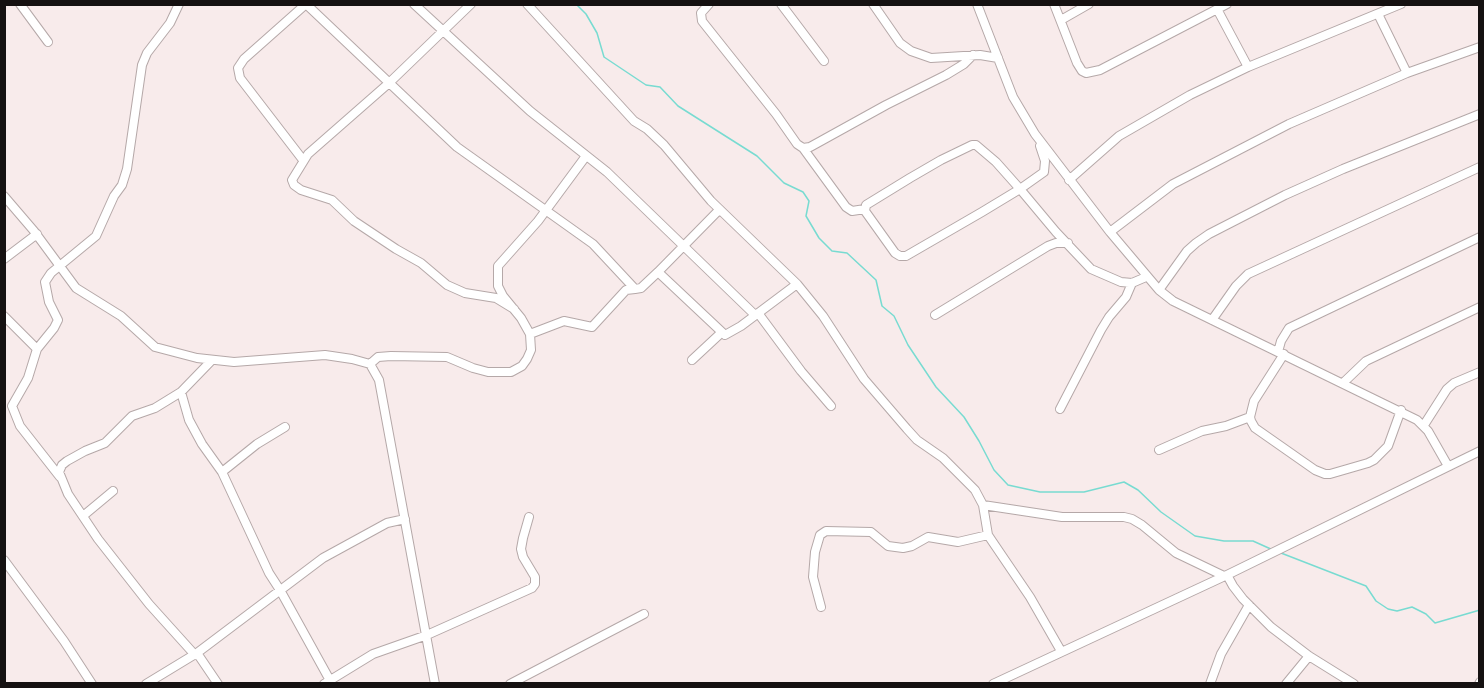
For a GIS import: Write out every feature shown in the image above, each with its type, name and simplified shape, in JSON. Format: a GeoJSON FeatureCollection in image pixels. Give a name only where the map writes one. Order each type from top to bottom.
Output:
{"type":"FeatureCollection","features":[{"type":"Feature","properties":{"kind":"street"},"geometry":{"type":"LineString","coordinates":[[20,4],[48,42]]}},
{"type":"Feature","properties":{"kind":"street"},"geometry":{"type":"LineString","coordinates":[[179,4],[170,23],[147,53],[142,65],[127,169],[122,184],[96,236],[51,273],[45,284],[49,302],[57,320],[54,328],[37,349],[28,378],[12,406],[20,426],[60,477],[83,516],[149,604],[196,654],[218,684]]}},
{"type":"Feature","properties":{"kind":"street"},"geometry":{"type":"LineString","coordinates":[[303,160],[240,78],[238,68],[244,59],[306,4],[457,147],[594,244],[635,289]]}},
{"type":"Feature","properties":{"kind":"street"},"geometry":{"type":"LineString","coordinates":[[414,4],[523,106],[607,172],[757,314],[831,406]]}},
{"type":"Feature","properties":{"kind":"street"},"geometry":{"type":"LineString","coordinates":[[471,4],[389,83],[303,160],[292,180],[298,188],[332,200],[354,221],[421,263],[447,285],[465,293],[496,298],[514,309]]}},
{"type":"Feature","properties":{"kind":"street"},"geometry":{"type":"LineString","coordinates":[[527,4],[634,121],[664,145],[719,210],[797,284],[824,316],[864,378],[917,440],[954,469],[975,490],[983,505],[988,535],[1030,597],[1061,651]]}},
{"type":"Feature","properties":{"kind":"street"},"geometry":{"type":"LineString","coordinates":[[709,4],[701,13],[702,21],[757,89],[846,207],[852,211],[864,209],[866,205],[929,166],[972,145],[981,148],[1091,269],[1121,282],[1132,283],[1146,276]]}},
{"type":"Feature","properties":{"kind":"street"},"geometry":{"type":"LineString","coordinates":[[781,4],[824,61]]}},
{"type":"Feature","properties":{"kind":"street"},"geometry":{"type":"LineString","coordinates":[[873,4],[906,49],[931,58],[973,55],[998,58]]}},
{"type":"Feature","properties":{"kind":"street"},"geometry":{"type":"LineString","coordinates":[[977,4],[1013,97],[1035,134],[1110,232],[1159,290],[1173,301],[1401,410],[1424,425],[1448,466]]}},
{"type":"Feature","properties":{"kind":"street"},"geometry":{"type":"LineString","coordinates":[[1054,4],[1082,71],[1094,72],[1227,4]]}},
{"type":"Feature","properties":{"kind":"street"},"geometry":{"type":"LineString","coordinates":[[1060,20],[1089,4]]}},
{"type":"Feature","properties":{"kind":"street"},"geometry":{"type":"LineString","coordinates":[[1069,180],[1119,136],[1142,121],[1248,67],[1401,4]]}},
{"type":"Feature","properties":{"kind":"street"},"geometry":{"type":"LineString","coordinates":[[1217,9],[1248,67]]}},
{"type":"Feature","properties":{"kind":"street"},"geometry":{"type":"LineString","coordinates":[[1378,14],[1407,73]]}},
{"type":"Feature","properties":{"kind":"street"},"geometry":{"type":"LineString","coordinates":[[1110,232],[1173,184],[1289,124],[1407,73],[1479,47]]}},
{"type":"Feature","properties":{"kind":"street"},"geometry":{"type":"LineString","coordinates":[[802,148],[810,147],[946,75],[964,64],[973,55]]}},
{"type":"Feature","properties":{"kind":"street"},"geometry":{"type":"LineString","coordinates":[[1159,290],[1187,251],[1209,234],[1285,195],[1343,169],[1479,114]]}},
{"type":"Feature","properties":{"kind":"street"},"geometry":{"type":"LineString","coordinates":[[864,209],[895,253],[903,257],[1020,189],[1046,169],[1044,154],[1035,134]]}},
{"type":"Feature","properties":{"kind":"street"},"geometry":{"type":"LineString","coordinates":[[370,364],[382,356],[447,357],[488,372],[511,372],[522,366],[531,350],[531,334],[498,286],[498,266],[546,210],[586,156]]}},
{"type":"Feature","properties":{"kind":"street"},"geometry":{"type":"LineString","coordinates":[[1212,320],[1236,286],[1248,274],[1479,167]]}},
{"type":"Feature","properties":{"kind":"street"},"geometry":{"type":"LineString","coordinates":[[4,196],[37,234],[76,288],[121,316],[151,345],[212,360],[247,362],[325,355],[370,364],[379,380],[435,684]]}},
{"type":"Feature","properties":{"kind":"street"},"geometry":{"type":"LineString","coordinates":[[531,334],[564,321],[592,327],[626,290],[640,288],[658,272],[719,210]]}},
{"type":"Feature","properties":{"kind":"street"},"geometry":{"type":"LineString","coordinates":[[4,259],[37,234]]}},
{"type":"Feature","properties":{"kind":"street"},"geometry":{"type":"LineString","coordinates":[[1401,410],[1388,446],[1374,460],[1368,464],[1325,474],[1297,459],[1255,428],[1250,417],[1254,401],[1281,353],[1281,341],[1289,328],[1479,237]]}},
{"type":"Feature","properties":{"kind":"street"},"geometry":{"type":"LineString","coordinates":[[935,315],[1048,246],[1068,243]]}},
{"type":"Feature","properties":{"kind":"street"},"geometry":{"type":"LineString","coordinates":[[658,272],[721,333],[728,334],[797,284]]}},
{"type":"Feature","properties":{"kind":"street"},"geometry":{"type":"LineString","coordinates":[[1060,409],[1108,317],[1126,297],[1132,283]]}},
{"type":"Feature","properties":{"kind":"street"},"geometry":{"type":"LineString","coordinates":[[1343,383],[1366,361],[1479,307]]}},
{"type":"Feature","properties":{"kind":"street"},"geometry":{"type":"LineString","coordinates":[[4,316],[37,349]]}},
{"type":"Feature","properties":{"kind":"street"},"geometry":{"type":"LineString","coordinates":[[692,360],[721,333]]}},
{"type":"Feature","properties":{"kind":"street"},"geometry":{"type":"LineString","coordinates":[[60,477],[60,468],[67,460],[105,443],[132,416],[155,408],[181,393],[212,360]]}},
{"type":"Feature","properties":{"kind":"street"},"geometry":{"type":"LineString","coordinates":[[1424,425],[1447,389],[1454,383],[1479,372]]}},
{"type":"Feature","properties":{"kind":"street"},"geometry":{"type":"LineString","coordinates":[[181,393],[185,410],[202,444],[222,472],[269,573],[328,682],[374,654],[427,635],[534,586],[535,577],[521,549],[522,538],[530,517]]}},
{"type":"Feature","properties":{"kind":"street"},"geometry":{"type":"LineString","coordinates":[[1159,450],[1202,431],[1226,426],[1250,417]]}},
{"type":"Feature","properties":{"kind":"street"},"geometry":{"type":"LineString","coordinates":[[222,472],[257,444],[285,427]]}},
{"type":"Feature","properties":{"kind":"street"},"geometry":{"type":"LineString","coordinates":[[993,684],[1225,576],[1479,451]]}},
{"type":"Feature","properties":{"kind":"street"},"geometry":{"type":"LineString","coordinates":[[83,516],[113,491]]}},
{"type":"Feature","properties":{"kind":"street"},"geometry":{"type":"LineString","coordinates":[[983,505],[1062,517],[1132,519],[1176,553],[1225,576],[1271,627],[1309,656],[1354,684]]}},
{"type":"Feature","properties":{"kind":"street"},"geometry":{"type":"LineString","coordinates":[[146,684],[196,654],[323,558],[391,522],[405,519]]}},
{"type":"Feature","properties":{"kind":"street"},"geometry":{"type":"LineString","coordinates":[[821,607],[813,577],[815,552],[820,535],[826,531],[871,532],[888,546],[903,548],[928,537],[958,542],[988,535]]}},
{"type":"Feature","properties":{"kind":"street"},"geometry":{"type":"LineString","coordinates":[[4,560],[64,641],[92,684]]}},
{"type":"Feature","properties":{"kind":"street"},"geometry":{"type":"LineString","coordinates":[[1210,684],[1221,654],[1249,604]]}},
{"type":"Feature","properties":{"kind":"street"},"geometry":{"type":"LineString","coordinates":[[510,684],[644,614]]}},
{"type":"Feature","properties":{"kind":"street"},"geometry":{"type":"LineString","coordinates":[[1286,684],[1309,656]]}},
{"type":"Feature","properties":{"kind":"waterway"},"geometry":{"type":"LineString","coordinates":[[576,4],[586,14],[597,33],[604,57],[646,85],[660,87],[678,106],[757,156],[784,183],[803,192],[809,201],[806,216],[819,238],[832,251],[847,253],[876,280],[882,306],[894,316],[908,345],[936,387],[964,417],[994,470],[1008,485],[1040,492],[1084,492],[1124,482],[1138,490],[1161,512],[1195,536],[1224,541],[1253,541],[1273,550]]}},
{"type":"Feature","properties":{"kind":"waterway"},"geometry":{"type":"LineString","coordinates":[[1281,553],[1366,586],[1376,601],[1388,609],[1397,611],[1412,607],[1426,614],[1435,623],[1480,610]]}}]}
